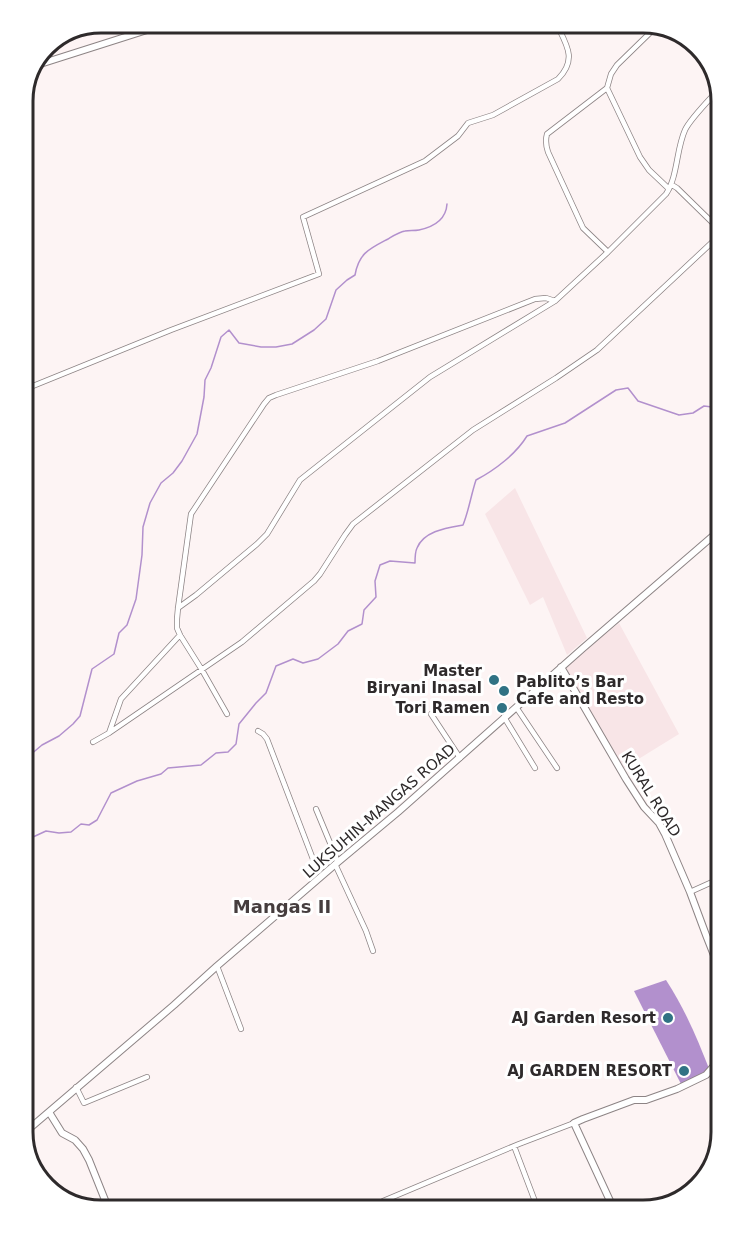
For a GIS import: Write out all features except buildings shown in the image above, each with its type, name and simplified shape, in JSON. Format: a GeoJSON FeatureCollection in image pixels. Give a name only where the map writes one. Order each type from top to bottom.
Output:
{"type":"FeatureCollection","features":[{"type":"Feature","properties":{"kind":"main road"},"geometry":{"type":"LineString","coordinates":[[44,63],[135,33]]}},
{"type":"Feature","properties":{"kind":"main road","name":"LUKSUHIN-MANGAS ROAD"},"geometry":{"type":"LineString","coordinates":[[33,1126],[711,538]]}},
{"type":"Feature","properties":{"kind":"main road","name":"KURAL ROAD"},"geometry":{"type":"LineString","coordinates":[[561,667],[638,798],[659,823],[690,892],[711,947]]}},
{"type":"Feature","properties":{"kind":"main road"},"geometry":{"type":"LineString","coordinates":[[610,1200],[574,1123],[634,1100],[646,1100],[677,1089],[706,1075],[711,1069]]}},
{"type":"Feature","properties":{"kind":"main road"},"geometry":{"type":"LineString","coordinates":[[49,1112],[62,1133],[75,1140],[83,1149],[106,1200]]}},
{"type":"Feature","properties":{"kind":"street"},"geometry":{"type":"LineString","coordinates":[[33,386],[319,274],[303,217],[425,161],[458,136],[468,123],[493,115],[558,80],[570,62],[569,50],[561,33]]}},
{"type":"Feature","properties":{"kind":"street"},"geometry":{"type":"LineString","coordinates":[[608,252],[583,228],[545,141],[547,134],[607,88],[611,74],[617,65],[650,33]]}},
{"type":"Feature","properties":{"kind":"street"},"geometry":{"type":"LineString","coordinates":[[607,88],[640,157],[649,170],[671,187],[677,188],[711,221]]}},
{"type":"Feature","properties":{"kind":"street"},"geometry":{"type":"LineString","coordinates":[[178,608],[267,534],[300,480],[430,377],[555,301],[608,252],[662,200],[671,187],[685,130],[711,99]]}},
{"type":"Feature","properties":{"kind":"street"},"geometry":{"type":"LineString","coordinates":[[93,742],[242,642],[314,581],[358,520],[473,430],[597,350],[711,242]]}},
{"type":"Feature","properties":{"kind":"street"},"geometry":{"type":"LineString","coordinates":[[227,714],[180,635],[177,628],[178,608],[191,514],[264,404],[269,398],[378,361],[536,299],[546,298],[555,301]]}},
{"type":"Feature","properties":{"kind":"street"},"geometry":{"type":"LineString","coordinates":[[109,733],[121,699],[180,635]]}},
{"type":"Feature","properties":{"kind":"street"},"geometry":{"type":"LineString","coordinates":[[516,707],[557,768]]}},
{"type":"Feature","properties":{"kind":"street"},"geometry":{"type":"LineString","coordinates":[[431,714],[460,758]]}},
{"type":"Feature","properties":{"kind":"street"},"geometry":{"type":"LineString","coordinates":[[504,717],[535,768]]}},
{"type":"Feature","properties":{"kind":"street"},"geometry":{"type":"LineString","coordinates":[[258,731],[267,739],[320,878]]}},
{"type":"Feature","properties":{"kind":"street"},"geometry":{"type":"LineString","coordinates":[[316,809],[373,951]]}},
{"type":"Feature","properties":{"kind":"street"},"geometry":{"type":"LineString","coordinates":[[690,892],[711,883]]}},
{"type":"Feature","properties":{"kind":"street"},"geometry":{"type":"LineString","coordinates":[[217,966],[241,1029]]}},
{"type":"Feature","properties":{"kind":"street"},"geometry":{"type":"LineString","coordinates":[[76,1088],[84,1103],[147,1077]]}},
{"type":"Feature","properties":{"kind":"street"},"geometry":{"type":"LineString","coordinates":[[388,1200],[574,1123]]}},
{"type":"Feature","properties":{"kind":"street"},"geometry":{"type":"LineString","coordinates":[[514,1146],[534,1200]]}},
{"type":"Feature","properties":{"kind":"shaded area"},"geometry":{"type":"Polygon","coordinates":[[[515,488],[587,638],[567,655],[543,597],[530,605],[485,514],[515,488]]]}},
{"type":"Feature","properties":{"kind":"shaded area"},"geometry":{"type":"Polygon","coordinates":[[[619,623],[679,734],[624,768],[564,667],[619,623]]]}},
{"type":"Feature","properties":{"kind":"shaded area","name":"AJ Garden Resort"},"geometry":{"type":"Polygon","coordinates":[[[666,980],[690,1024],[710,1071],[681,1084],[634,991],[666,980]]]}},
{"type":"Feature","properties":{"kind":"waterway"},"geometry":{"type":"LineString","coordinates":[[33,753],[59,736],[80,716],[92,669],[114,654],[119,633],[127,625],[136,599],[143,527],[150,503],[161,483],[182,461],[197,434],[205,380],[221,337],[229,330],[239,343],[261,347],[292,344],[326,319],[336,290],[355,275],[359,262],[366,252],[401,232],[434,225],[444,214],[447,204]]}},
{"type":"Feature","properties":{"kind":"waterway"},"geometry":{"type":"LineString","coordinates":[[33,837],[46,831],[71,832],[81,824],[89,825],[97,820],[111,793],[137,781],[161,774],[168,768],[201,765],[216,753],[228,752],[236,744],[239,724],[266,693],[276,666],[293,659],[303,663],[318,659],[338,644],[348,631],[362,624],[364,610],[376,597],[375,581],[380,565],[390,561],[415,563],[416,550],[420,542],[430,534],[463,525],[476,480],[504,461],[527,436],[565,423],[616,390],[628,388],[638,401],[679,415],[693,413],[704,406],[711,407]]}},
{"type":"Feature","properties":{"kind":"place","name":"Master Biryani Inasal"},"geometry":{"type":"Point","coordinates":[494,680]}},
{"type":"Feature","properties":{"kind":"place","name":"Pablito’s Bar Cafe and Resto"},"geometry":{"type":"Point","coordinates":[504,691]}},
{"type":"Feature","properties":{"kind":"place","name":"Tori Ramen"},"geometry":{"type":"Point","coordinates":[502,708]}},
{"type":"Feature","properties":{"kind":"place","name":"AJ Garden Resort"},"geometry":{"type":"Point","coordinates":[668,1018]}},
{"type":"Feature","properties":{"kind":"place","name":"AJ GARDEN RESORT"},"geometry":{"type":"Point","coordinates":[684,1071]}},
{"type":"Feature","properties":{"kind":"district","name":"Mangas II"},"geometry":{"type":"Point","coordinates":[282,907]}}]}
